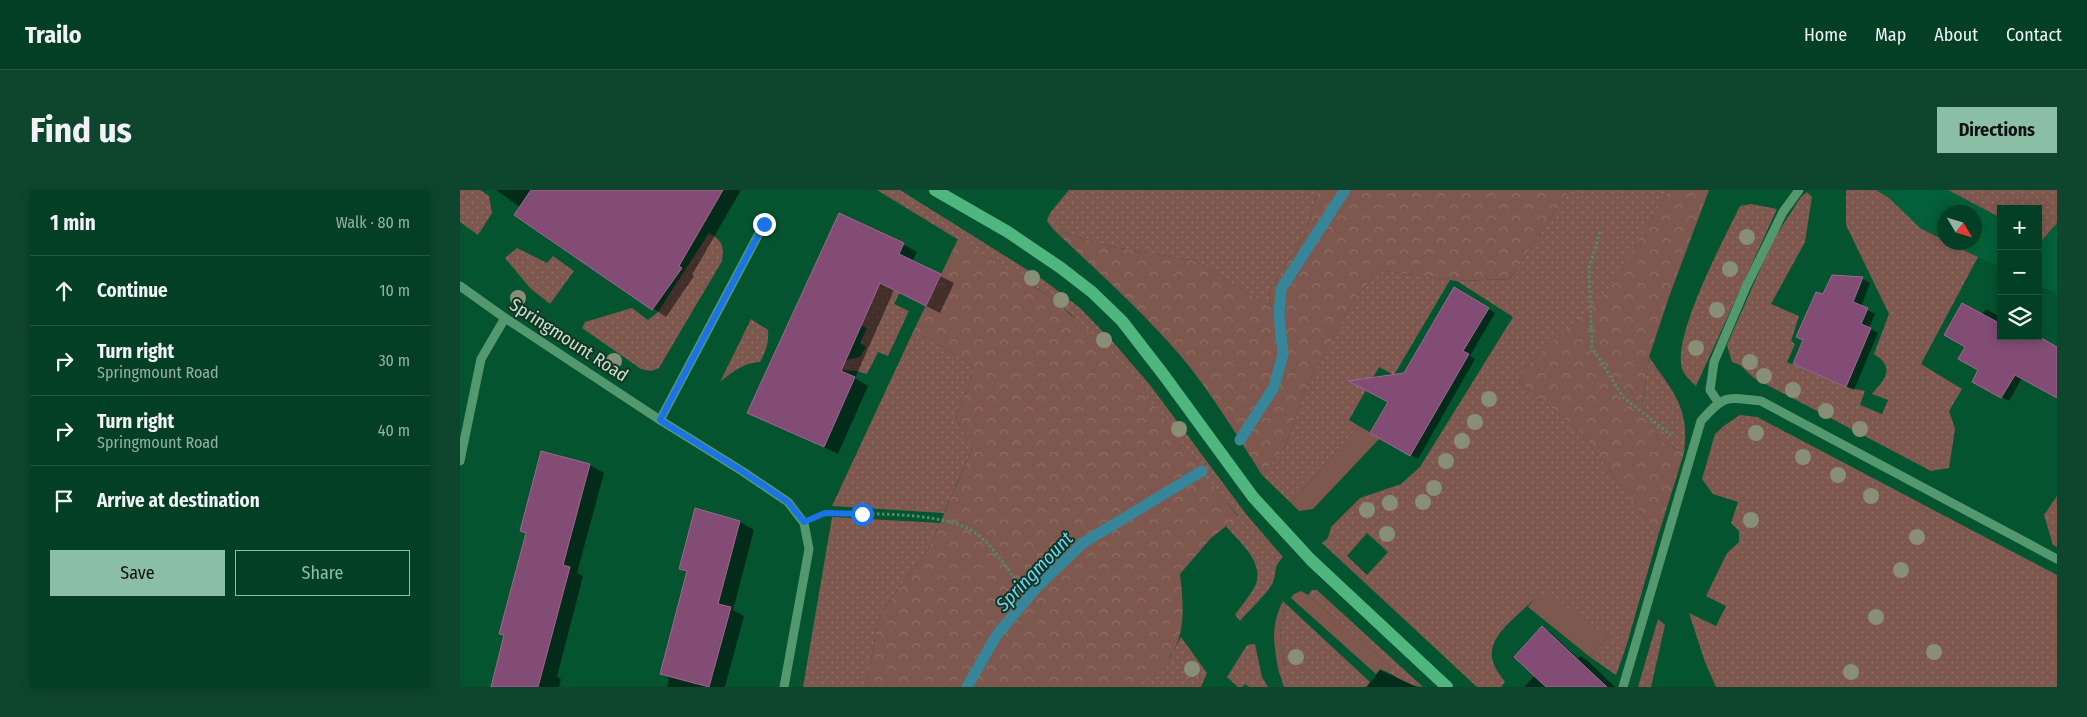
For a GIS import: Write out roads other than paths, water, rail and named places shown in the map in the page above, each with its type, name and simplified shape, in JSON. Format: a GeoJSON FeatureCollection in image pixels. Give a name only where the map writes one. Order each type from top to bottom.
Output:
{"type":"FeatureCollection","features":[{"type":"Feature","properties":{"kind":"main road"},"geometry":{"type":"LineString","coordinates":[[935,190],[1008,232],[1061,268],[1092,292],[1116,315],[1163,374],[1253,497],[1311,560],[1447,687]]}},
{"type":"Feature","properties":{"kind":"street"},"geometry":{"type":"LineString","coordinates":[[1718,402],[1710,390],[1714,362],[1761,254],[1783,212],[1799,190]]}},
{"type":"Feature","properties":{"kind":"street"},"geometry":{"type":"LineString","coordinates":[[660,420],[764,224]]}},
{"type":"Feature","properties":{"kind":"street","name":"Springmount Road"},"geometry":{"type":"LineString","coordinates":[[460,286],[505,318],[788,502],[804,522],[809,549],[784,687]]}},
{"type":"Feature","properties":{"kind":"street"},"geometry":{"type":"LineString","coordinates":[[460,461],[481,360],[505,318]]}},
{"type":"Feature","properties":{"kind":"street"},"geometry":{"type":"LineString","coordinates":[[1623,687],[1701,421],[1718,402],[1733,398],[1761,401],[2057,559]]}},
{"type":"Feature","properties":{"kind":"waterway","name":"Springmount"},"geometry":{"type":"LineString","coordinates":[[1240,440],[1274,387],[1283,354],[1279,315],[1281,289],[1345,190]]}},
{"type":"Feature","properties":{"kind":"waterway","name":"Springmount"},"geometry":{"type":"LineString","coordinates":[[967,687],[996,636],[1036,588],[1083,543],[1202,471]]}}]}
